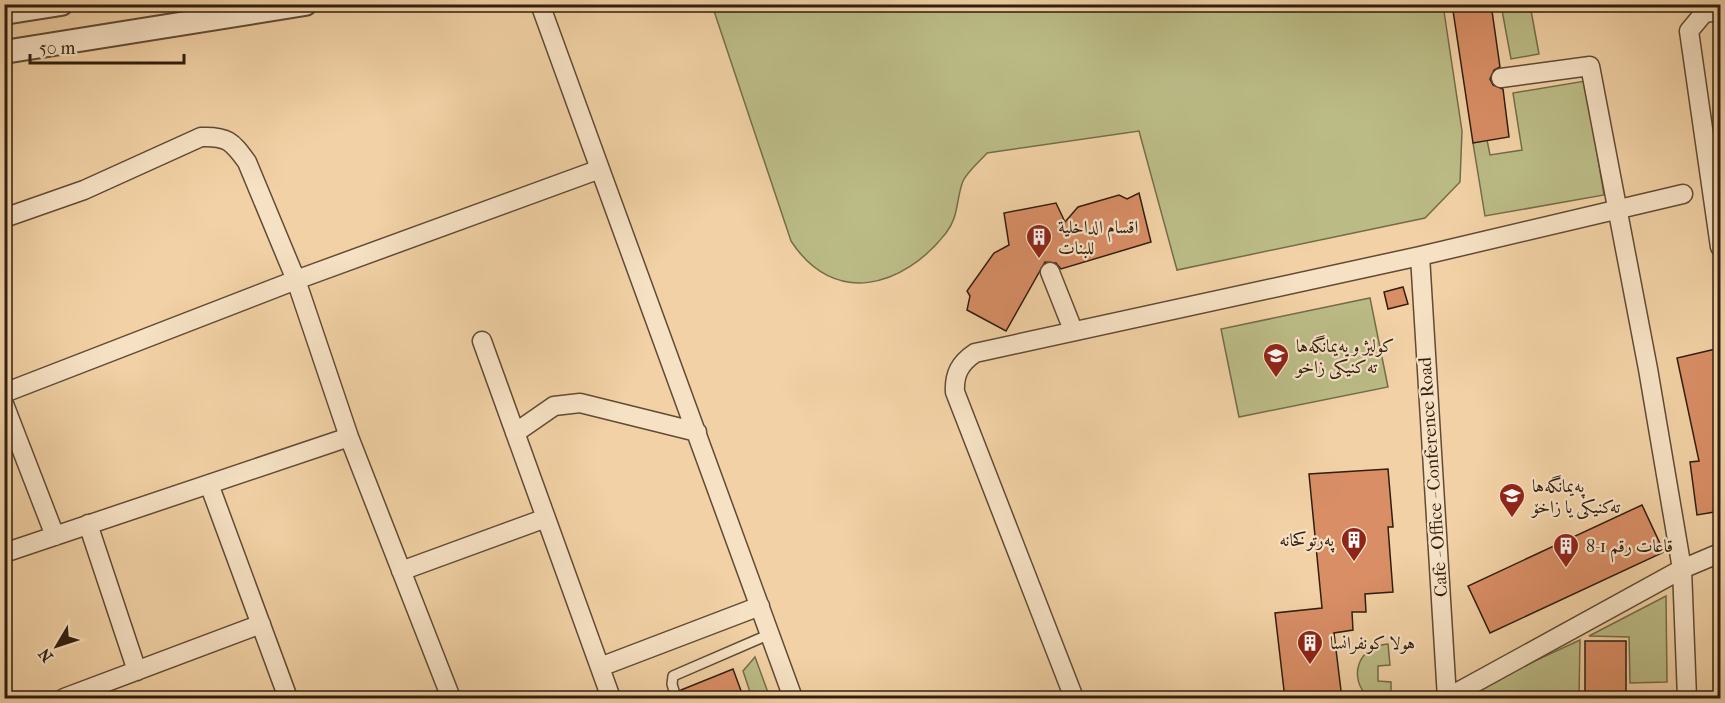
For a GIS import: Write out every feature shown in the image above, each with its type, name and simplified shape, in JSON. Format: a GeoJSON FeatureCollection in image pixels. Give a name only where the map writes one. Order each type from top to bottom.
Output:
{"type":"FeatureCollection","features":[{"type":"Feature","properties":{"kind":"street"},"geometry":{"type":"LineString","coordinates":[[4,14],[61,4]]}},
{"type":"Feature","properties":{"kind":"street"},"geometry":{"type":"LineString","coordinates":[[4,52],[305,4]]}},
{"type":"Feature","properties":{"kind":"street"},"geometry":{"type":"LineString","coordinates":[[540,4],[793,699]]}},
{"type":"Feature","properties":{"kind":"street"},"geometry":{"type":"LineString","coordinates":[[1720,11],[1704,13],[1689,31],[1720,247]]}},
{"type":"Feature","properties":{"kind":"street"},"geometry":{"type":"LineString","coordinates":[[1501,78],[1590,66],[1648,369],[1682,569],[1687,699]]}},
{"type":"Feature","properties":{"kind":"street"},"geometry":{"type":"LineString","coordinates":[[4,218],[84,190],[201,137],[221,136],[235,145],[247,162],[296,280],[348,436],[451,699]]}},
{"type":"Feature","properties":{"kind":"street"},"geometry":{"type":"LineString","coordinates":[[4,393],[296,280],[600,169]]}},
{"type":"Feature","properties":{"kind":"street"},"geometry":{"type":"LineString","coordinates":[[1074,699],[959,404],[954,380],[965,360],[975,353],[1073,330],[1420,256],[1683,194]]}},
{"type":"Feature","properties":{"kind":"street","name":"Cafe - Office - Conference Road"},"geometry":{"type":"LineString","coordinates":[[1420,256],[1447,698]]}},
{"type":"Feature","properties":{"kind":"street"},"geometry":{"type":"LineString","coordinates":[[1050,272],[1073,330]]}},
{"type":"Feature","properties":{"kind":"street"},"geometry":{"type":"LineString","coordinates":[[482,341],[611,699]]}},
{"type":"Feature","properties":{"kind":"street"},"geometry":{"type":"LineString","coordinates":[[515,433],[554,406],[580,403],[697,432]]}},
{"type":"Feature","properties":{"kind":"street"},"geometry":{"type":"LineString","coordinates":[[4,404],[55,536]]}},
{"type":"Feature","properties":{"kind":"street"},"geometry":{"type":"LineString","coordinates":[[4,553],[348,436]]}},
{"type":"Feature","properties":{"kind":"street"},"geometry":{"type":"LineString","coordinates":[[209,484],[288,699]]}},
{"type":"Feature","properties":{"kind":"street"},"geometry":{"type":"LineString","coordinates":[[401,572],[546,518]]}},
{"type":"Feature","properties":{"kind":"street"},"geometry":{"type":"LineString","coordinates":[[88,524],[137,671]]}},
{"type":"Feature","properties":{"kind":"street"},"geometry":{"type":"LineString","coordinates":[[1447,698],[1682,569],[1720,553]]}},
{"type":"Feature","properties":{"kind":"street"},"geometry":{"type":"LineString","coordinates":[[600,667],[759,606]]}},
{"type":"Feature","properties":{"kind":"street"},"geometry":{"type":"LineString","coordinates":[[64,699],[261,624]]}},
{"type":"Feature","properties":{"kind":"lane"},"geometry":{"type":"LineString","coordinates":[[676,699],[672,684],[674,676],[770,634]]}},
{"type":"Feature","properties":{"kind":"green space"},"geometry":{"type":"Polygon","coordinates":[[[712,5],[1443,5],[1462,131],[1460,182],[1425,218],[1177,270],[1139,131],[987,153],[963,181],[950,227],[929,252],[910,267],[889,277],[868,282],[848,282],[827,275],[808,262],[791,241],[712,5]]]}},
{"type":"Feature","properties":{"kind":"green space"},"geometry":{"type":"Polygon","coordinates":[[[1501,5],[1530,5],[1539,54],[1511,59],[1501,5]]]}},
{"type":"Feature","properties":{"kind":"green space"},"geometry":{"type":"Polygon","coordinates":[[[1585,81],[1604,195],[1485,216],[1473,143],[1487,140],[1490,155],[1522,150],[1513,93],[1585,81]]]}},
{"type":"Feature","properties":{"kind":"green space"},"geometry":{"type":"Polygon","coordinates":[[[1370,298],[1388,387],[1239,417],[1221,329],[1370,298]]]}},
{"type":"Feature","properties":{"kind":"green space"},"geometry":{"type":"Polygon","coordinates":[[[1666,596],[1667,682],[1630,683],[1629,637],[1589,636],[1666,596]]]}},
{"type":"Feature","properties":{"kind":"green space"},"geometry":{"type":"Polygon","coordinates":[[[1580,640],[1579,698],[1455,698],[1580,640]]]}},
{"type":"Feature","properties":{"kind":"green space"},"geometry":{"type":"Polygon","coordinates":[[[1388,644],[1390,665],[1378,666],[1378,681],[1391,682],[1391,698],[1369,698],[1358,681],[1359,664],[1369,650],[1388,644]]]}},
{"type":"Feature","properties":{"kind":"green space"},"geometry":{"type":"Polygon","coordinates":[[[755,657],[770,698],[752,698],[743,671],[755,657]]]}},
{"type":"Feature","properties":{"kind":"building"},"geometry":{"type":"Polygon","coordinates":[[[1452,4],[1491,4],[1500,67],[1494,70],[1490,79],[1493,85],[1503,89],[1509,137],[1473,143],[1452,4]]]}},
{"type":"Feature","properties":{"kind":"building","name":"اقسام الداخلیة للبنات"},"geometry":{"type":"Polygon","coordinates":[[[1139,193],[1151,242],[1061,269],[1056,263],[1045,262],[1006,331],[967,310],[970,296],[967,291],[994,253],[1009,245],[1004,213],[1056,203],[1065,222],[1078,207],[1119,195],[1127,199],[1139,193]]]}},
{"type":"Feature","properties":{"kind":"building"},"geometry":{"type":"Polygon","coordinates":[[[1403,287],[1408,304],[1388,309],[1384,292],[1403,287]]]}},
{"type":"Feature","properties":{"kind":"building"},"geometry":{"type":"Polygon","coordinates":[[[1720,348],[1720,511],[1697,515],[1690,462],[1699,461],[1677,358],[1720,348]]]}},
{"type":"Feature","properties":{"kind":"building"},"geometry":{"type":"Polygon","coordinates":[[[1388,469],[1393,527],[1388,527],[1393,592],[1365,594],[1366,612],[1352,612],[1353,630],[1334,633],[1342,699],[1285,699],[1275,613],[1322,608],[1309,474],[1388,469]]]}},
{"type":"Feature","properties":{"kind":"building","name":"قاعات رقم 1-8"},"geometry":{"type":"Polygon","coordinates":[[[1642,505],[1664,552],[1490,633],[1468,586],[1642,505]]]}},
{"type":"Feature","properties":{"kind":"building"},"geometry":{"type":"Polygon","coordinates":[[[1585,641],[1626,641],[1626,699],[1585,699],[1585,641]]]}},
{"type":"Feature","properties":{"kind":"building"},"geometry":{"type":"Polygon","coordinates":[[[733,669],[744,699],[683,699],[681,690],[733,669]]]}},
{"type":"Feature","properties":{"kind":"place","name":"اقسام الداخلیة للبنات"},"geometry":{"type":"Point","coordinates":[1039,260]}},
{"type":"Feature","properties":{"kind":"place","name":"كوليژ و په‌يمانگه‌ها ته‌كنيكى زاخو"},"geometry":{"type":"Point","coordinates":[1276,379]}},
{"type":"Feature","properties":{"kind":"place","name":"پەیمانگەها تەکنیکی یا زاخۆ"},"geometry":{"type":"Point","coordinates":[1512,519]}},
{"type":"Feature","properties":{"kind":"place","name":"په‌رتوكخانه‌"},"geometry":{"type":"Point","coordinates":[1354,563]}},
{"type":"Feature","properties":{"kind":"place","name":"قاعات رقم 1-8"},"geometry":{"type":"Point","coordinates":[1566,569]}},
{"type":"Feature","properties":{"kind":"place","name":"هولا كونفرانسا"},"geometry":{"type":"Point","coordinates":[1310,666]}}]}
